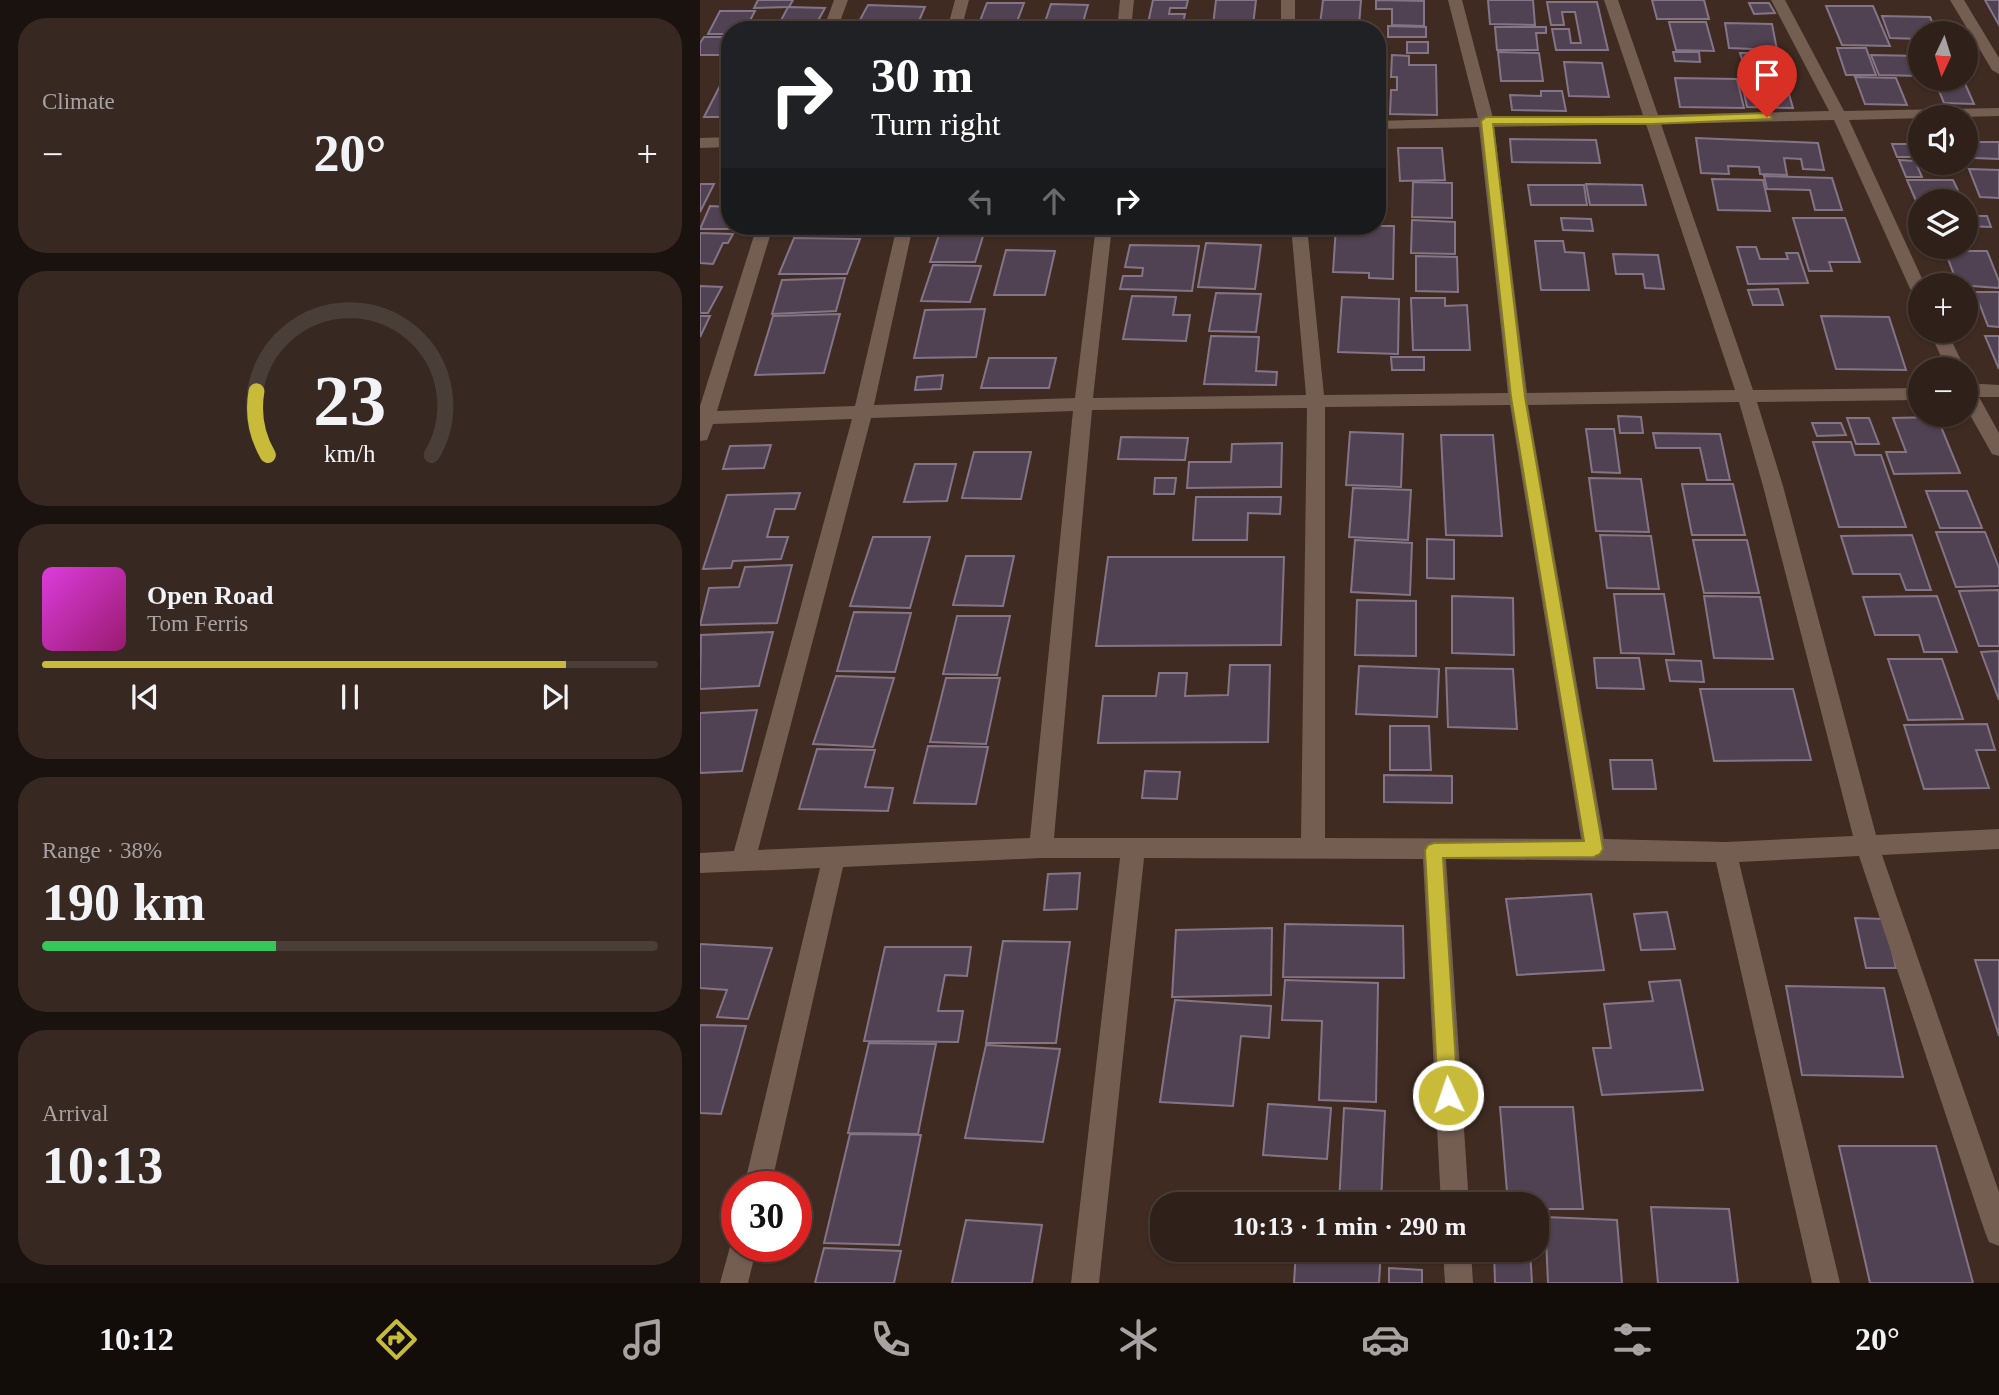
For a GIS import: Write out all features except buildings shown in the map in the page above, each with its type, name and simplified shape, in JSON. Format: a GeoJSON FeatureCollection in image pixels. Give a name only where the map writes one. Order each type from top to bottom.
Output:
{"type":"FeatureCollection","features":[{"type":"Feature","properties":{"kind":"street"},"geometry":{"type":"LineString","coordinates":[[833,21],[841,0]]}},
{"type":"Feature","properties":{"kind":"street"},"geometry":{"type":"LineString","coordinates":[[956,21],[962,0]]}},
{"type":"Feature","properties":{"kind":"street"},"geometry":{"type":"LineString","coordinates":[[1125,21],[1127,0]]}},
{"type":"Feature","properties":{"kind":"street"},"geometry":{"type":"LineString","coordinates":[[1288,0],[1288,21]]}},
{"type":"Feature","properties":{"kind":"street"},"geometry":{"type":"LineString","coordinates":[[1455,0],[1486,121],[1518,397],[1594,849]]}},
{"type":"Feature","properties":{"kind":"street"},"geometry":{"type":"LineString","coordinates":[[1611,0],[1746,396],[1773,486],[1867,845],[1999,1232]]}},
{"type":"Feature","properties":{"kind":"street"},"geometry":{"type":"LineString","coordinates":[[1777,0],[1840,117],[1911,273]]}},
{"type":"Feature","properties":{"kind":"street"},"geometry":{"type":"LineString","coordinates":[[1957,0],[1999,70]]}},
{"type":"Feature","properties":{"kind":"street"},"geometry":{"type":"LineString","coordinates":[[1386,125],[1999,113]]}},
{"type":"Feature","properties":{"kind":"street"},"geometry":{"type":"LineString","coordinates":[[700,143],[721,142]]}},
{"type":"Feature","properties":{"kind":"street"},"geometry":{"type":"LineString","coordinates":[[762,235],[702,424],[863,412],[1083,404],[1908,394]]}},
{"type":"Feature","properties":{"kind":"street"},"geometry":{"type":"LineString","coordinates":[[743,861],[863,412],[903,235]]}},
{"type":"Feature","properties":{"kind":"street"},"geometry":{"type":"LineString","coordinates":[[1041,848],[1083,404],[1103,235]]}},
{"type":"Feature","properties":{"kind":"street"},"geometry":{"type":"LineString","coordinates":[[1299,235],[1316,402],[1313,850]]}},
{"type":"Feature","properties":{"kind":"street"},"geometry":{"type":"LineString","coordinates":[[1978,391],[1999,391]]}},
{"type":"Feature","properties":{"kind":"street"},"geometry":{"type":"LineString","coordinates":[[1978,412],[1999,449]]}},
{"type":"Feature","properties":{"kind":"street"},"geometry":{"type":"LineString","coordinates":[[700,863],[1041,848],[1594,849],[1725,852],[1999,839]]}},
{"type":"Feature","properties":{"kind":"street"},"geometry":{"type":"LineString","coordinates":[[1085,1283],[1133,847]]}},
{"type":"Feature","properties":{"kind":"street"},"geometry":{"type":"LineString","coordinates":[[1434,850],[1454,1192]]}},
{"type":"Feature","properties":{"kind":"street"},"geometry":{"type":"LineString","coordinates":[[1725,852],[1826,1283]]}},
{"type":"Feature","properties":{"kind":"street"},"geometry":{"type":"LineString","coordinates":[[761,1171],[834,857]]}},
{"type":"Feature","properties":{"kind":"street"},"geometry":{"type":"LineString","coordinates":[[734,1283],[739,1262]]}},
{"type":"Feature","properties":{"kind":"street"},"geometry":{"type":"LineString","coordinates":[[1458,1262],[1459,1283]]}},
{"type":"Feature","properties":{"kind":"route"},"geometry":{"type":"LineString","coordinates":[[1448,1095],[1434,850],[1594,849],[1518,397],[1486,121],[1652,121],[1767,117]]}}]}
